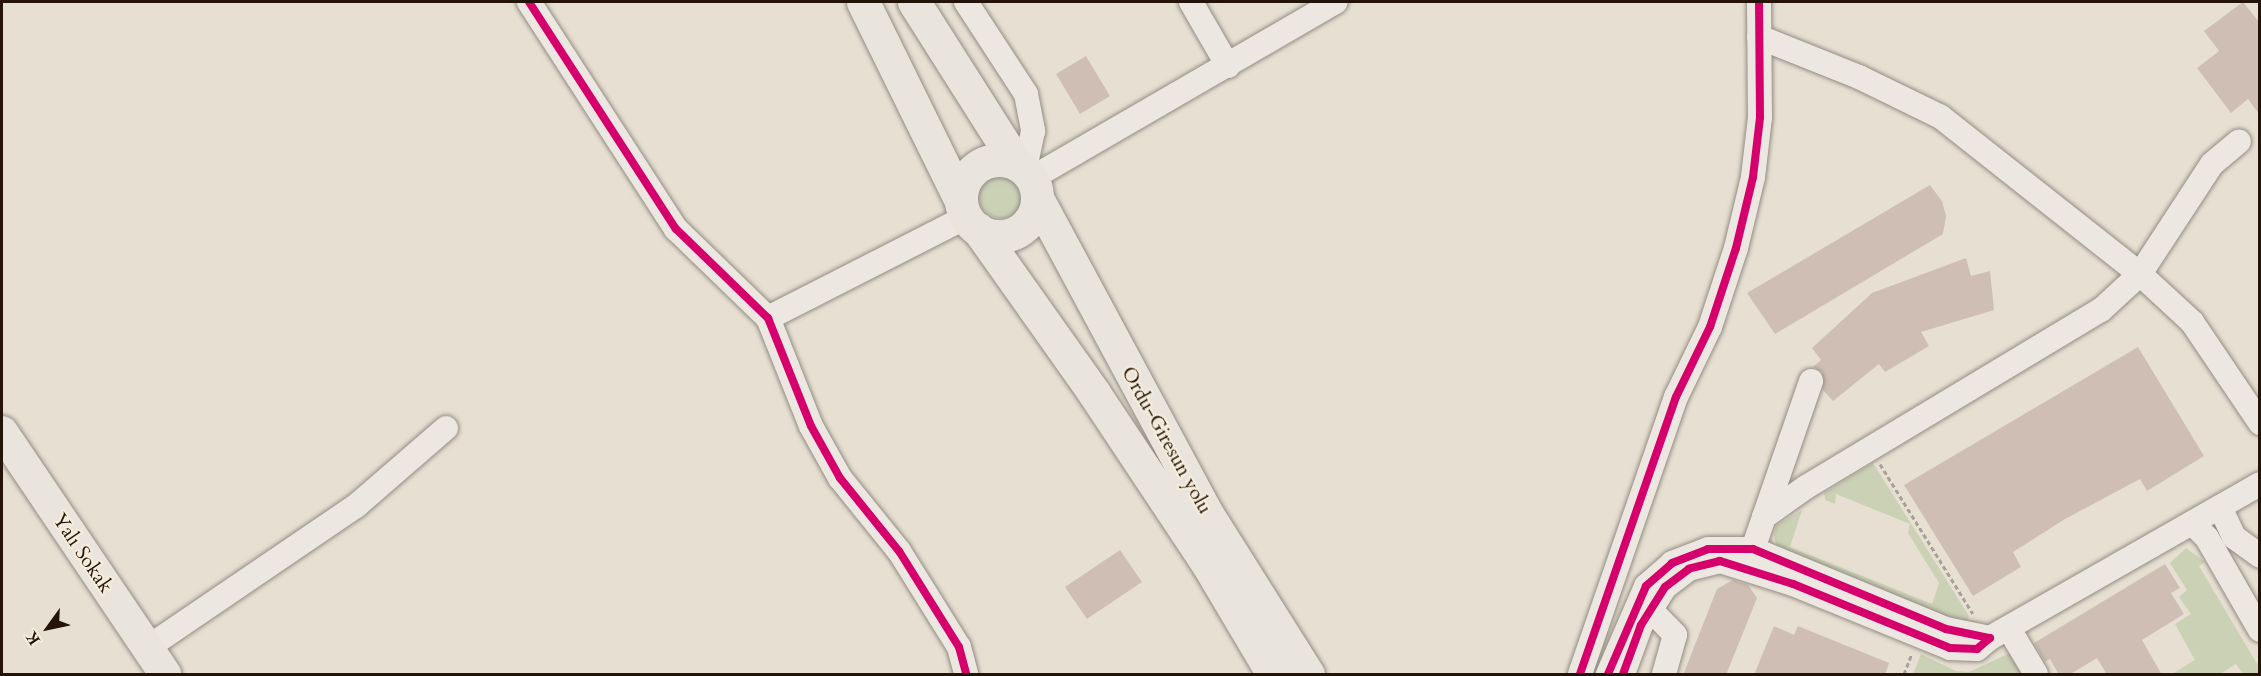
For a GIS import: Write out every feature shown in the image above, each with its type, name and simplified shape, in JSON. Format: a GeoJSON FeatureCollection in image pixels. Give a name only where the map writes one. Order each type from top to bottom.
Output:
{"type":"FeatureCollection","features":[{"type":"Feature","properties":{"kind":"highway","name":"Ordu-Giresun yolu"},"geometry":{"type":"LineString","coordinates":[[863,2],[969,216],[1107,411],[1207,563],[1274,675]]}},
{"type":"Feature","properties":{"kind":"highway","name":"Ordu-Giresun yolu"},"geometry":{"type":"LineString","coordinates":[[914,2],[1028,178],[1209,517],[1308,675]]}},
{"type":"Feature","properties":{"kind":"highway"},"geometry":{"type":"LineString","coordinates":[[1004,160],[1028,178],[1030,220],[1012,234],[1000,236],[969,216],[969,175],[978,166],[1004,160]]}},
{"type":"Feature","properties":{"kind":"main road","name":"Yalı Sokak"},"geometry":{"type":"LineString","coordinates":[[2,432],[165,675]]}},
{"type":"Feature","properties":{"kind":"street"},"geometry":{"type":"LineString","coordinates":[[529,2],[676,229],[768,318],[811,426],[840,478],[898,551],[959,647],[966,675]]}},
{"type":"Feature","properties":{"kind":"street"},"geometry":{"type":"LineString","coordinates":[[966,2],[1026,94],[1033,131],[1028,178]]}},
{"type":"Feature","properties":{"kind":"street"},"geometry":{"type":"LineString","coordinates":[[1191,2],[1228,66]]}},
{"type":"Feature","properties":{"kind":"street"},"geometry":{"type":"LineString","coordinates":[[1028,178],[1228,66],[1336,2]]}},
{"type":"Feature","properties":{"kind":"street"},"geometry":{"type":"LineString","coordinates":[[1580,675],[1676,397],[1710,327],[1736,248],[1753,177],[1760,117],[1759,2]]}},
{"type":"Feature","properties":{"kind":"street"},"geometry":{"type":"LineString","coordinates":[[1759,37],[1859,77],[1941,117],[2140,274],[2192,322],[2259,423]]}},
{"type":"Feature","properties":{"kind":"street"},"geometry":{"type":"LineString","coordinates":[[1764,517],[1870,448],[2101,310],[2140,274],[2181,218],[2212,164],[2239,141]]}},
{"type":"Feature","properties":{"kind":"street"},"geometry":{"type":"LineString","coordinates":[[768,318],[969,216]]}},
{"type":"Feature","properties":{"kind":"street"},"geometry":{"type":"LineString","coordinates":[[1753,549],[1810,381]]}},
{"type":"Feature","properties":{"kind":"street"},"geometry":{"type":"LineString","coordinates":[[147,648],[356,506],[446,428]]}},
{"type":"Feature","properties":{"kind":"street"},"geometry":{"type":"LineString","coordinates":[[1623,675],[1650,609],[1675,577],[1704,563],[1720,561],[1793,584],[1950,648],[1977,649],[1990,635],[2259,484]]}},
{"type":"Feature","properties":{"kind":"street"},"geometry":{"type":"LineString","coordinates":[[2220,507],[2234,537],[2259,556]]}},
{"type":"Feature","properties":{"kind":"street"},"geometry":{"type":"LineString","coordinates":[[2192,523],[2207,538],[2259,630]]}},
{"type":"Feature","properties":{"kind":"street"},"geometry":{"type":"LineString","coordinates":[[1608,675],[1646,586],[1656,573],[1690,553],[1735,547],[1753,549],[1990,635],[2036,675]]}},
{"type":"Feature","properties":{"kind":"street"},"geometry":{"type":"LineString","coordinates":[[1650,609],[1676,635],[1664,675]]}},
{"type":"Feature","properties":{"kind":"path"},"geometry":{"type":"LineString","coordinates":[[1870,448],[1976,619],[1990,635]]}},
{"type":"Feature","properties":{"kind":"path"},"geometry":{"type":"LineString","coordinates":[[1904,675],[1915,646]]}},
{"type":"Feature","properties":{"kind":"green space"},"geometry":{"type":"Polygon","coordinates":[[[1001,172],[1017,179],[1024,195],[1017,211],[1001,218],[985,211],[978,195],[985,179],[1001,172]]]}},
{"type":"Feature","properties":{"kind":"green space"},"geometry":{"type":"Polygon","coordinates":[[[1873,463],[1969,616],[1965,627],[1778,551],[1774,536],[1776,526],[1802,510],[1790,547],[1932,604],[1939,583],[1908,533],[1910,524],[1836,494],[1835,504],[1825,500],[1824,493],[1873,463]]]}},
{"type":"Feature","properties":{"kind":"green space"},"geometry":{"type":"Polygon","coordinates":[[[2186,548],[2205,562],[2199,566],[2259,667],[2259,674],[2243,674],[2236,664],[2220,674],[2172,674],[2195,660],[2175,624],[2191,614],[2179,597],[2187,590],[2170,563],[2186,548]]]}},
{"type":"Feature","properties":{"kind":"green space"},"geometry":{"type":"Polygon","coordinates":[[[2012,652],[2026,674],[1913,674],[1921,654],[1956,671],[1969,672],[2012,652]]]}},
{"type":"Feature","properties":{"kind":"building"},"geometry":{"type":"Polygon","coordinates":[[[2243,2],[2259,22],[2259,114],[2248,99],[2231,113],[2197,68],[2219,51],[2204,31],[2243,2]]]}},
{"type":"Feature","properties":{"kind":"building"},"geometry":{"type":"Polygon","coordinates":[[[1086,56],[1110,96],[1080,114],[1056,74],[1086,56]]]}},
{"type":"Feature","properties":{"kind":"building"},"geometry":{"type":"Polygon","coordinates":[[[1930,185],[1942,201],[1946,216],[1943,234],[1775,334],[1747,293],[1930,185]]]}},
{"type":"Feature","properties":{"kind":"building"},"geometry":{"type":"Polygon","coordinates":[[[1966,258],[1971,276],[1990,271],[1994,310],[1921,332],[1929,346],[1885,372],[1879,364],[1833,401],[1823,390],[1822,372],[1813,367],[1821,360],[1812,348],[1872,293],[1966,258]]]}},
{"type":"Feature","properties":{"kind":"building"},"geometry":{"type":"Polygon","coordinates":[[[2138,347],[2204,456],[2147,491],[2140,479],[2065,519],[2013,552],[2021,567],[1973,596],[1904,485],[2138,347]]]}},
{"type":"Feature","properties":{"kind":"building"},"geometry":{"type":"Polygon","coordinates":[[[1120,550],[1142,582],[1087,619],[1065,587],[1120,550]]]}},
{"type":"Feature","properties":{"kind":"building"},"geometry":{"type":"Polygon","coordinates":[[[2165,564],[2180,588],[2171,593],[2184,614],[2142,640],[2162,675],[2107,675],[2097,658],[2069,675],[2059,675],[2050,659],[2045,662],[2034,643],[2165,564]]]}},
{"type":"Feature","properties":{"kind":"building"},"geometry":{"type":"Polygon","coordinates":[[[1733,580],[1748,585],[1757,598],[1726,675],[1683,675],[1717,589],[1733,580]]]}},
{"type":"Feature","properties":{"kind":"building"},"geometry":{"type":"Polygon","coordinates":[[[1774,626],[1794,635],[1798,626],[1889,663],[1885,675],[1754,675],[1774,626]]]}},
{"type":"Feature","properties":{"kind":"cycle path"},"geometry":{"type":"LineString","coordinates":[[529,2],[676,229],[768,318],[811,426],[840,478],[899,551],[959,647],[966,674]]}},
{"type":"Feature","properties":{"kind":"cycle path"},"geometry":{"type":"LineString","coordinates":[[1580,674],[1676,397],[1710,327],[1736,248],[1753,177],[1760,117],[1759,2]]}},
{"type":"Feature","properties":{"kind":"cycle path"},"geometry":{"type":"LineString","coordinates":[[1608,674],[1646,586],[1672,563],[1708,549],[1753,549],[1946,629],[1990,638],[1977,649],[1950,648],[1793,584],[1720,561],[1689,569],[1665,587],[1641,625],[1623,674]]}}]}
